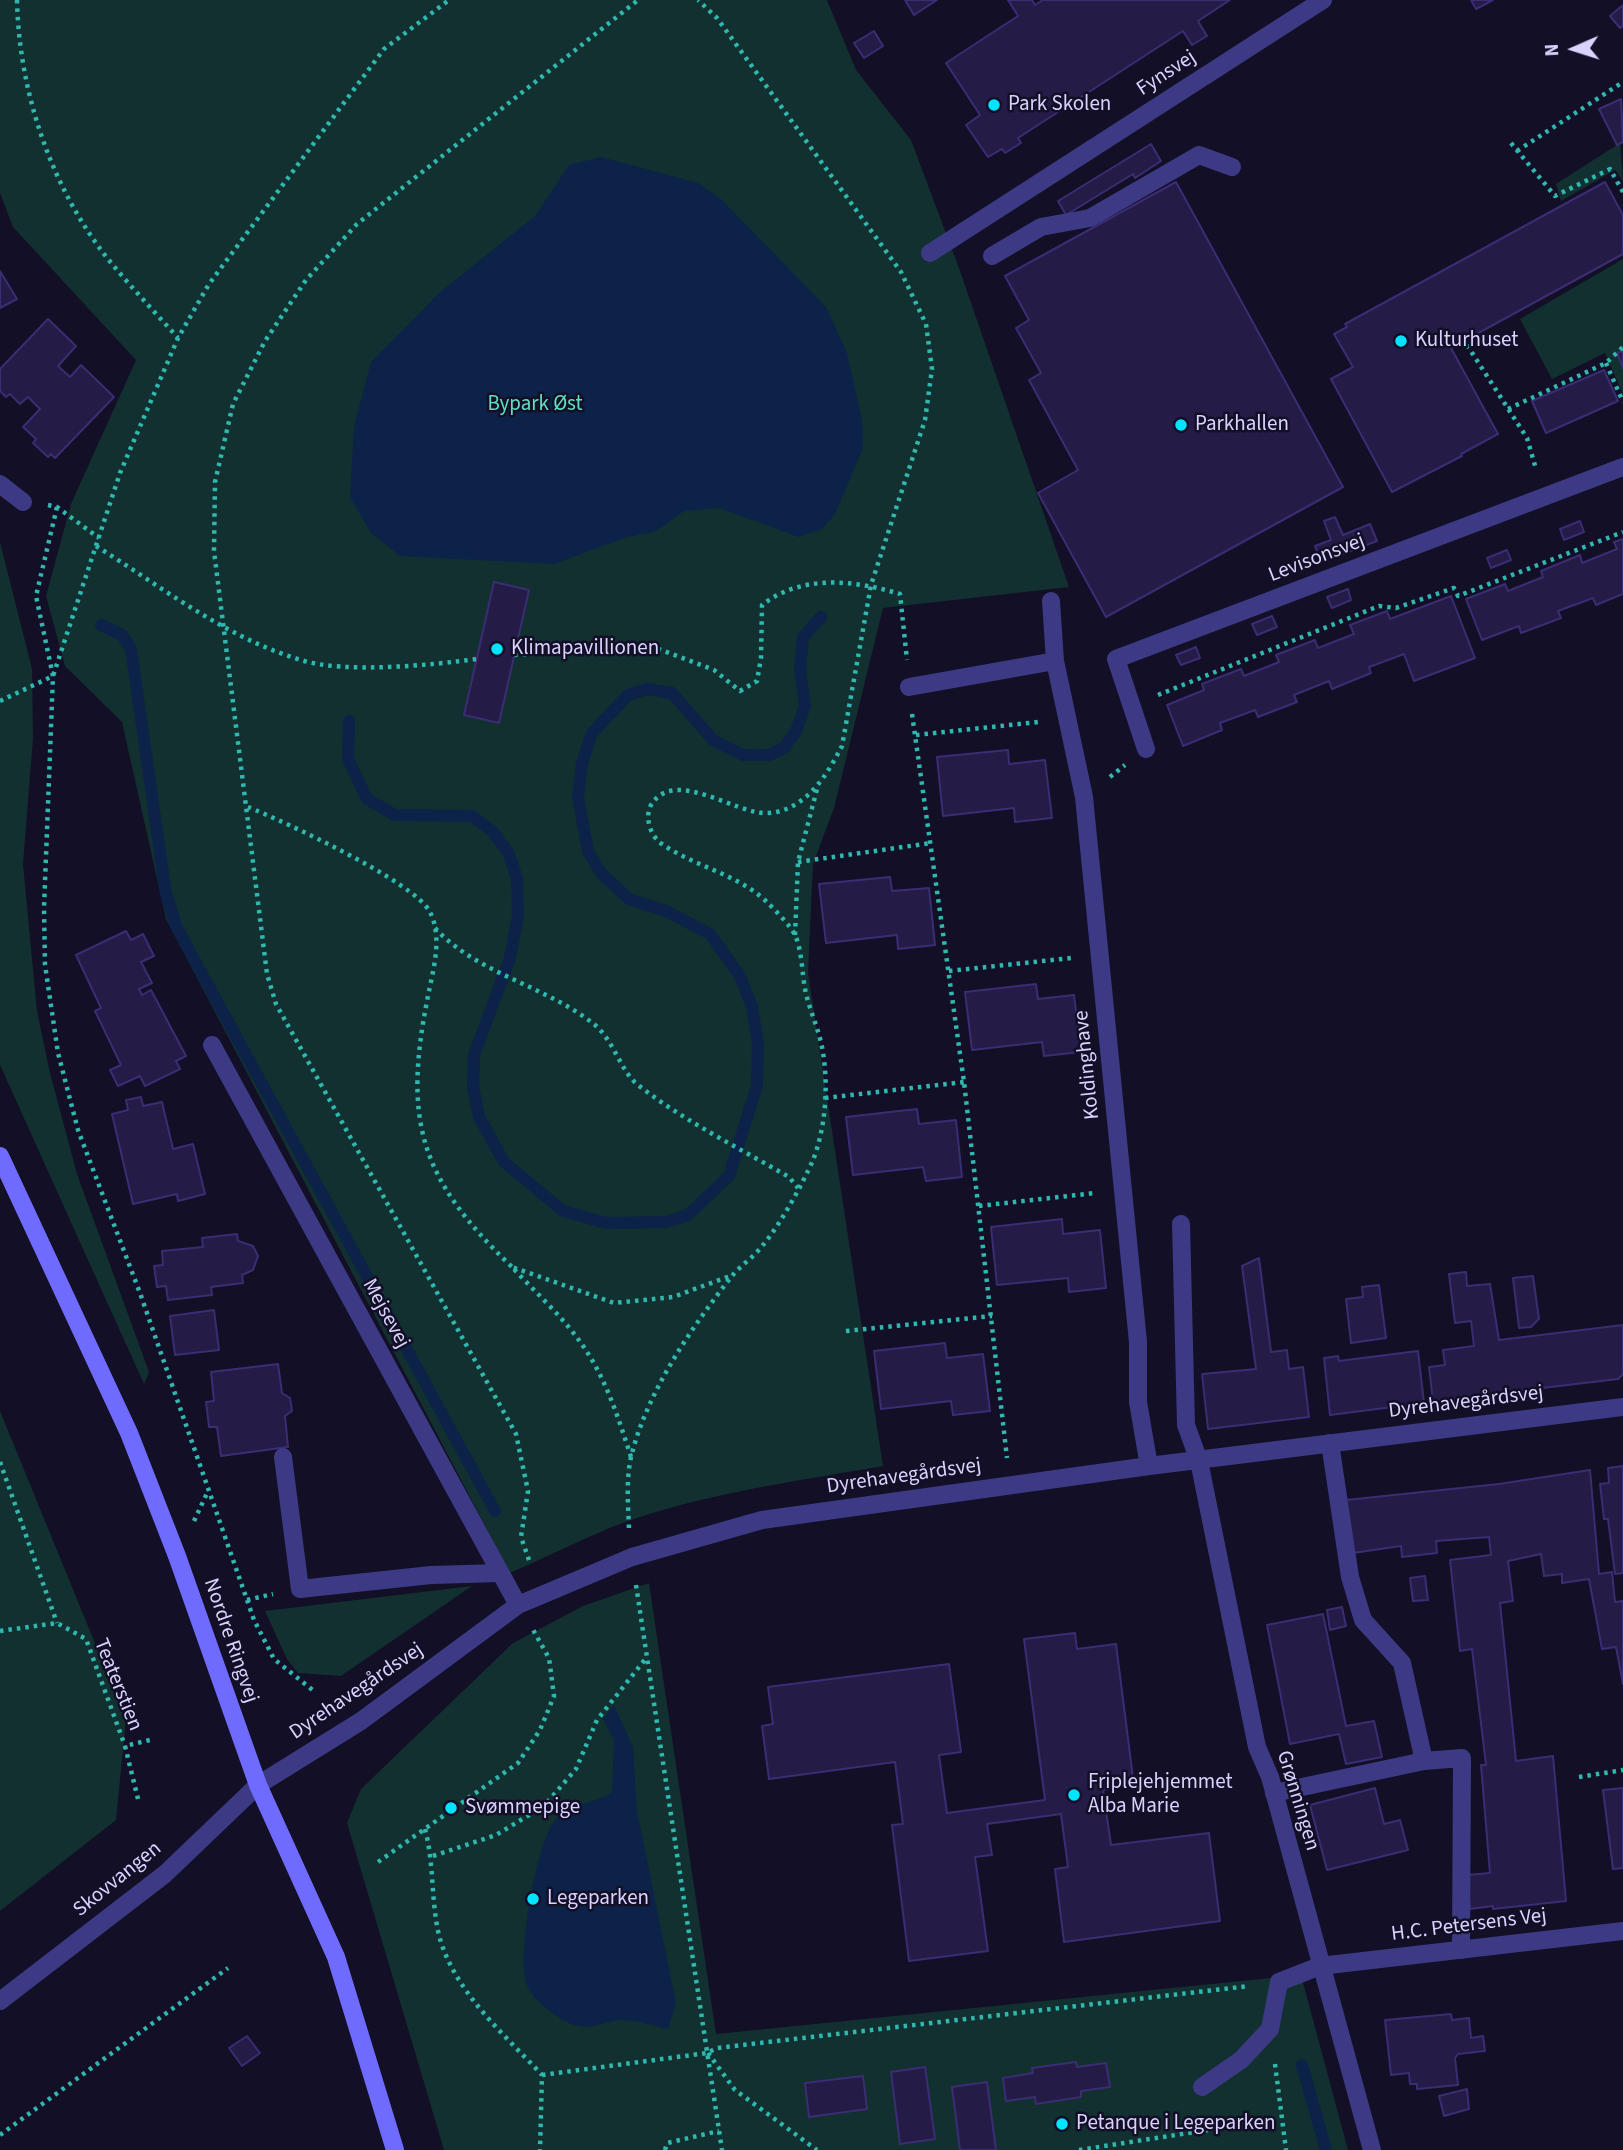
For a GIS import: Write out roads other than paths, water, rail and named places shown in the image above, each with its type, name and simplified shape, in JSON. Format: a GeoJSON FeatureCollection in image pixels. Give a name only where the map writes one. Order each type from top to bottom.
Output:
{"type":"FeatureCollection","features":[{"type":"Feature","properties":{"kind":"main road","name":"Nordre Ringvej"},"geometry":{"type":"LineString","coordinates":[[0,1156],[129,1433],[177,1556],[258,1785],[336,1957],[395,2150]]}},
{"type":"Feature","properties":{"kind":"street","name":"Fynsvej"},"geometry":{"type":"LineString","coordinates":[[930,253],[1323,0]]}},
{"type":"Feature","properties":{"kind":"street"},"geometry":{"type":"LineString","coordinates":[[992,256],[1041,227],[1090,218],[1199,155],[1232,167]]}},
{"type":"Feature","properties":{"kind":"street","name":"Levisonsvej"},"geometry":{"type":"LineString","coordinates":[[1146,749],[1116,659],[1623,467]]}},
{"type":"Feature","properties":{"kind":"street"},"geometry":{"type":"LineString","coordinates":[[0,484],[23,502]]}},
{"type":"Feature","properties":{"kind":"street","name":"Koldinghave"},"geometry":{"type":"LineString","coordinates":[[1051,601],[1055,661],[1084,797],[1138,1342],[1138,1402],[1149,1466]]}},
{"type":"Feature","properties":{"kind":"street"},"geometry":{"type":"LineString","coordinates":[[909,687],[1055,661]]}},
{"type":"Feature","properties":{"kind":"street","name":"Mejsevej"},"geometry":{"type":"LineString","coordinates":[[212,1045],[518,1605]]}},
{"type":"Feature","properties":{"kind":"street","name":"Grønningen"},"geometry":{"type":"LineString","coordinates":[[1181,1224],[1186,1425],[1199,1461],[1256,1747],[1274,1793],[1372,2150]]}},
{"type":"Feature","properties":{"kind":"street","name":"Dyrehavegårdsvej"},"geometry":{"type":"LineString","coordinates":[[258,1785],[360,1721],[518,1605],[632,1557],[762,1520],[1149,1466],[1623,1407]]}},
{"type":"Feature","properties":{"kind":"street"},"geometry":{"type":"LineString","coordinates":[[1330,1443],[1350,1577],[1363,1620],[1402,1663],[1424,1761]]}},
{"type":"Feature","properties":{"kind":"street"},"geometry":{"type":"LineString","coordinates":[[283,1457],[300,1589],[431,1575],[500,1573]]}},
{"type":"Feature","properties":{"kind":"street"},"geometry":{"type":"LineString","coordinates":[[1274,1793],[1424,1761],[1462,1758],[1461,1950]]}},
{"type":"Feature","properties":{"kind":"street","name":"Skovvangen"},"geometry":{"type":"LineString","coordinates":[[0,2001],[165,1874],[258,1785]]}},
{"type":"Feature","properties":{"kind":"street","name":"H.C. Petersens Vej"},"geometry":{"type":"LineString","coordinates":[[1202,2087],[1241,2060],[1270,2029],[1279,1982],[1320,1966],[1623,1931]]}},
{"type":"Feature","properties":{"kind":"water"},"geometry":{"type":"Polygon","coordinates":[[[601,157],[698,183],[721,199],[826,307],[847,353],[862,420],[863,448],[835,514],[822,529],[799,537],[719,508],[684,511],[655,532],[627,537],[554,564],[400,556],[371,533],[350,497],[354,426],[371,362],[439,293],[535,216],[569,165],[601,157]]]}},
{"type":"Feature","properties":{"kind":"water"},"geometry":{"type":"Polygon","coordinates":[[[614,1705],[633,1747],[637,1811],[676,2003],[668,2029],[626,2020],[590,2027],[569,2023],[539,2002],[527,1985],[524,1970],[530,1900],[541,1851],[549,1832],[562,1813],[612,1792],[614,1740],[603,1719],[614,1705]]]}},
{"type":"Feature","properties":{"kind":"waterway"},"geometry":{"type":"LineString","coordinates":[[349,721],[348,759],[367,799],[395,815],[472,816],[492,831],[508,852],[517,878],[518,916],[510,958],[474,1055],[473,1087],[479,1117],[504,1162],[563,1211],[606,1223],[666,1222],[688,1215],[729,1176],[757,1085],[758,1043],[752,1007],[740,976],[710,934],[666,911],[629,899],[601,873],[588,851],[578,797],[582,763],[592,733],[628,695],[647,689],[672,693],[713,740],[743,755],[769,755],[784,748],[796,731],[805,706],[800,669],[803,637],[821,617]]}},
{"type":"Feature","properties":{"kind":"waterway"},"geometry":{"type":"LineString","coordinates":[[101,625],[122,635],[131,649],[166,894],[177,928],[495,1511]]}},
{"type":"Feature","properties":{"kind":"waterway"},"geometry":{"type":"LineString","coordinates":[[1302,2065],[1326,2150]]}},
{"type":"Feature","properties":{"kind":"place","name":"Park Skolen"},"geometry":{"type":"Point","coordinates":[994,105]}},
{"type":"Feature","properties":{"kind":"place","name":"Kulturhuset"},"geometry":{"type":"Point","coordinates":[1401,341]}},
{"type":"Feature","properties":{"kind":"place","name":"Parkhallen"},"geometry":{"type":"Point","coordinates":[1181,425]}},
{"type":"Feature","properties":{"kind":"place","name":"Klimapavillionen"},"geometry":{"type":"Point","coordinates":[497,649]}},
{"type":"Feature","properties":{"kind":"place","name":"Friplejehjemmet Alba Marie"},"geometry":{"type":"Point","coordinates":[1074,1795]}},
{"type":"Feature","properties":{"kind":"place","name":"Svømmepige"},"geometry":{"type":"Point","coordinates":[451,1808]}},
{"type":"Feature","properties":{"kind":"place","name":"Legeparken"},"geometry":{"type":"Point","coordinates":[533,1899]}},
{"type":"Feature","properties":{"kind":"place","name":"Petanque i Legeparken"},"geometry":{"type":"Point","coordinates":[1062,2124]}},
{"type":"Feature","properties":{"kind":"park label","name":"Bypark Øst"},"geometry":{"type":"Point","coordinates":[535,405]}}]}
